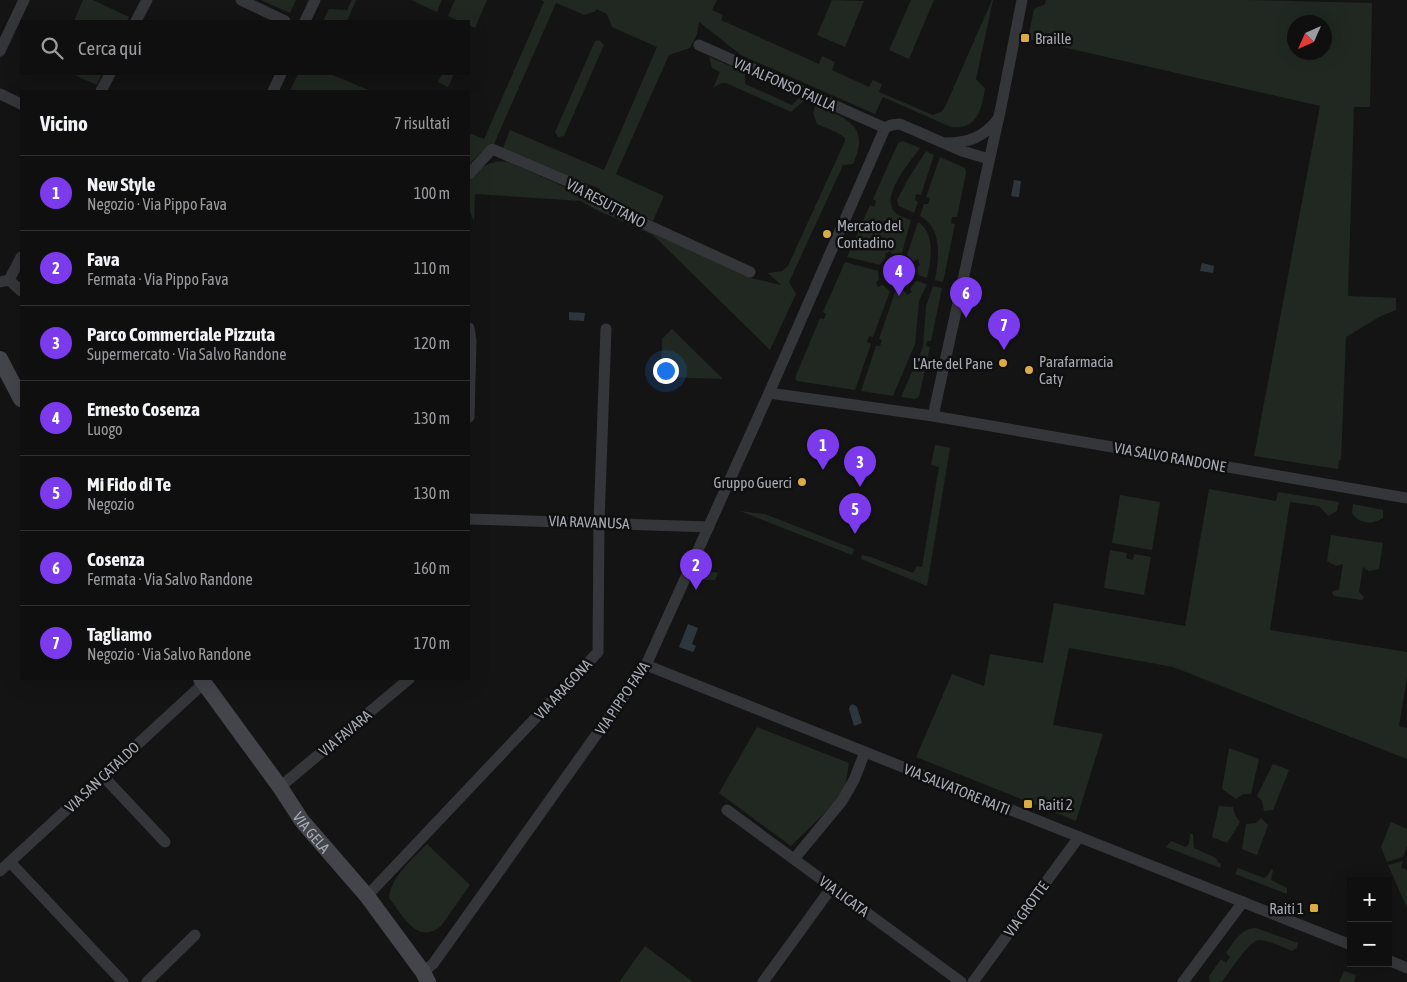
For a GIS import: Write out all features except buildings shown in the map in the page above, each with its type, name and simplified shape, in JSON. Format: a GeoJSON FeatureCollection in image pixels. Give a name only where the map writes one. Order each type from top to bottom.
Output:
{"type":"FeatureCollection","features":[{"type":"Feature","properties":{"kind":"street"},"geometry":{"type":"LineString","coordinates":[[0,52],[24,0]]}},
{"type":"Feature","properties":{"kind":"street"},"geometry":{"type":"LineString","coordinates":[[137,20],[147,0]]}},
{"type":"Feature","properties":{"kind":"street"},"geometry":{"type":"LineString","coordinates":[[241,0],[283,20]]}},
{"type":"Feature","properties":{"kind":"street"},"geometry":{"type":"LineString","coordinates":[[305,20],[315,0]]}},
{"type":"Feature","properties":{"kind":"street"},"geometry":{"type":"LineString","coordinates":[[933,416],[1022,0]]}},
{"type":"Feature","properties":{"kind":"street","name":"VIA ALFONSO FAILLA"},"geometry":{"type":"LineString","coordinates":[[699,45],[885,128]]}},
{"type":"Feature","properties":{"kind":"street"},"geometry":{"type":"LineString","coordinates":[[102,90],[109,75]]}},
{"type":"Feature","properties":{"kind":"street"},"geometry":{"type":"LineString","coordinates":[[273,90],[281,75]]}},
{"type":"Feature","properties":{"kind":"street"},"geometry":{"type":"LineString","coordinates":[[0,94],[20,104]]}},
{"type":"Feature","properties":{"kind":"street"},"geometry":{"type":"LineString","coordinates":[[944,143],[957,143],[974,139],[984,134],[998,118]]}},
{"type":"Feature","properties":{"kind":"street"},"geometry":{"type":"LineString","coordinates":[[885,128],[900,124],[962,151],[989,159]]}},
{"type":"Feature","properties":{"kind":"street","name":"VIA PIPPO FAVA"},"geometry":{"type":"LineString","coordinates":[[425,977],[646,665],[770,392],[885,128]]}},
{"type":"Feature","properties":{"kind":"street","name":"VIA RESUTTANO"},"geometry":{"type":"LineString","coordinates":[[470,173],[492,149],[581,187],[596,200],[750,272]]}},
{"type":"Feature","properties":{"kind":"street"},"geometry":{"type":"LineString","coordinates":[[12,283],[20,260]]}},
{"type":"Feature","properties":{"kind":"street","name":"VIA ARAGONA"},"geometry":{"type":"LineString","coordinates":[[367,896],[598,652],[599,522],[606,329]]}},
{"type":"Feature","properties":{"kind":"street"},"geometry":{"type":"LineString","coordinates":[[0,360],[20,397]]}},
{"type":"Feature","properties":{"kind":"street","name":"VIA SALVO RANDONE"},"geometry":{"type":"LineString","coordinates":[[770,392],[933,416],[1407,498]]}},
{"type":"Feature","properties":{"kind":"street","name":"VIA RAVANUSA"},"geometry":{"type":"LineString","coordinates":[[470,519],[709,526]]}},
{"type":"Feature","properties":{"kind":"street","name":"VIA SALVATORE RAITI"},"geometry":{"type":"LineString","coordinates":[[646,665],[1347,943]]}},
{"type":"Feature","properties":{"kind":"street","name":"VIA FAVARA"},"geometry":{"type":"LineString","coordinates":[[280,787],[408,680]]}},
{"type":"Feature","properties":{"kind":"street","name":"VIA GELA"},"geometry":{"type":"LineString","coordinates":[[203,681],[280,787],[302,821],[367,896],[425,977]]}},
{"type":"Feature","properties":{"kind":"street","name":"VIA SAN CATALDO"},"geometry":{"type":"LineString","coordinates":[[0,871],[203,681]]}},
{"type":"Feature","properties":{"kind":"street"},"geometry":{"type":"LineString","coordinates":[[794,859],[842,801],[854,780],[865,752]]}},
{"type":"Feature","properties":{"kind":"street"},"geometry":{"type":"LineString","coordinates":[[103,776],[165,842]]}},
{"type":"Feature","properties":{"kind":"street","name":"VIA LICATA"},"geometry":{"type":"LineString","coordinates":[[727,810],[961,982]]}},
{"type":"Feature","properties":{"kind":"street","name":"VIA GROTTE"},"geometry":{"type":"LineString","coordinates":[[973,982],[1078,837]]}},
{"type":"Feature","properties":{"kind":"street"},"geometry":{"type":"LineString","coordinates":[[10,862],[123,982]]}},
{"type":"Feature","properties":{"kind":"street"},"geometry":{"type":"LineString","coordinates":[[763,982],[832,887]]}},
{"type":"Feature","properties":{"kind":"street"},"geometry":{"type":"LineString","coordinates":[[1183,982],[1243,902]]}},
{"type":"Feature","properties":{"kind":"street"},"geometry":{"type":"LineString","coordinates":[[147,982],[195,934]]}},
{"type":"Feature","properties":{"kind":"shaded area"},"geometry":{"type":"Polygon","coordinates":[[[83,0],[93,0],[129,17],[128,20],[74,20],[83,0]]]}},
{"type":"Feature","properties":{"kind":"shaded area"},"geometry":{"type":"Polygon","coordinates":[[[261,0],[296,0],[290,13],[261,0]]]}},
{"type":"Feature","properties":{"kind":"shaded area"},"geometry":{"type":"Polygon","coordinates":[[[352,0],[356,0],[347,20],[324,20],[329,9],[347,10],[352,0]]]}},
{"type":"Feature","properties":{"kind":"shaded area"},"geometry":{"type":"Polygon","coordinates":[[[411,0],[442,0],[437,12],[411,0]]]}},
{"type":"Feature","properties":{"kind":"shaded area"},"geometry":{"type":"Polygon","coordinates":[[[455,0],[487,0],[475,28],[470,26],[470,20],[457,20],[448,16],[455,0]]]}},
{"type":"Feature","properties":{"kind":"shaded area"},"geometry":{"type":"Polygon","coordinates":[[[541,0],[717,0],[712,10],[723,15],[721,20],[819,64],[822,56],[835,62],[832,70],[869,87],[873,80],[882,84],[879,92],[933,115],[941,112],[945,107],[993,0],[976,79],[985,89],[976,117],[972,122],[960,127],[951,127],[883,97],[875,114],[741,55],[699,22],[697,34],[690,48],[669,55],[616,174],[664,196],[653,221],[597,196],[600,189],[503,148],[510,130],[604,170],[657,47],[612,27],[607,14],[596,9],[596,11],[585,15],[556,3],[494,144],[491,143],[470,163],[470,133],[484,139],[544,2],[541,0]]]}},
{"type":"Feature","properties":{"kind":"shaded area"},"geometry":{"type":"Polygon","coordinates":[[[832,0],[864,1],[845,47],[817,35],[832,0]]]}},
{"type":"Feature","properties":{"kind":"shaded area"},"geometry":{"type":"Polygon","coordinates":[[[911,0],[934,0],[909,59],[889,50],[911,0]]]}},
{"type":"Feature","properties":{"kind":"shaded area"},"geometry":{"type":"Polygon","coordinates":[[[1046,0],[1247,0],[1372,3],[1370,107],[1354,107],[1348,296],[1396,298],[1396,310],[1381,316],[1346,337],[1341,460],[1339,460],[1338,469],[1254,456],[1320,106],[1028,39],[1034,9],[1045,4],[1046,0]]]}},
{"type":"Feature","properties":{"kind":"shaded area"},"geometry":{"type":"Polygon","coordinates":[[[599,40],[604,45],[564,136],[558,137],[555,132],[595,41],[599,40]]]}},
{"type":"Feature","properties":{"kind":"shaded area"},"geometry":{"type":"Polygon","coordinates":[[[709,57],[745,72],[745,84],[792,105],[800,97],[805,100],[791,112],[726,83],[721,83],[713,88],[720,72],[712,68],[709,57]]]}},
{"type":"Feature","properties":{"kind":"shaded area"},"geometry":{"type":"Polygon","coordinates":[[[74,75],[102,75],[97,85],[74,75]]]}},
{"type":"Feature","properties":{"kind":"shaded area"},"geometry":{"type":"Polygon","coordinates":[[[298,75],[332,75],[369,90],[290,90],[298,75]]]}},
{"type":"Feature","properties":{"kind":"shaded area"},"geometry":{"type":"Polygon","coordinates":[[[442,75],[454,75],[448,87],[438,82],[442,75]]]}},
{"type":"Feature","properties":{"kind":"shaded area"},"geometry":{"type":"Polygon","coordinates":[[[816,104],[846,119],[857,132],[859,140],[858,151],[853,164],[843,165],[789,282],[796,294],[770,350],[653,235],[594,209],[581,201],[475,194],[474,221],[470,212],[470,179],[487,165],[498,162],[511,163],[576,192],[595,206],[751,278],[781,285],[768,273],[782,271],[788,266],[845,141],[845,138],[838,133],[817,124],[813,113],[816,104]]]}},
{"type":"Feature","properties":{"kind":"shaded area"},"geometry":{"type":"Polygon","coordinates":[[[903,141],[920,148],[897,181],[891,199],[892,207],[897,214],[911,220],[902,253],[892,254],[890,251],[885,254],[886,257],[880,265],[847,257],[870,205],[874,207],[876,201],[873,199],[898,143],[903,141]]]}},
{"type":"Feature","properties":{"kind":"shaded area"},"geometry":{"type":"Polygon","coordinates":[[[926,151],[934,155],[921,195],[916,194],[915,200],[918,202],[914,213],[899,206],[897,200],[926,151]]]}},
{"type":"Feature","properties":{"kind":"shaded area"},"geometry":{"type":"Polygon","coordinates":[[[940,157],[965,168],[966,173],[957,217],[952,217],[951,223],[955,224],[943,282],[935,280],[938,263],[936,236],[933,228],[920,216],[924,204],[928,204],[930,198],[926,197],[940,157]]]}},
{"type":"Feature","properties":{"kind":"shaded area"},"geometry":{"type":"Polygon","coordinates":[[[1014,180],[1021,181],[1019,197],[1011,196],[1014,180]]]}},
{"type":"Feature","properties":{"kind":"shaded area"},"geometry":{"type":"Polygon","coordinates":[[[918,222],[928,233],[930,240],[931,256],[927,278],[918,275],[917,267],[920,265],[918,259],[914,261],[907,255],[918,222]]]}},
{"type":"Feature","properties":{"kind":"shaded area"},"geometry":{"type":"Polygon","coordinates":[[[845,262],[878,271],[879,280],[876,282],[878,287],[883,285],[890,291],[873,337],[869,336],[867,342],[871,344],[855,390],[797,381],[795,378],[820,318],[824,319],[826,314],[823,312],[845,262]]]}},
{"type":"Feature","properties":{"kind":"shaded area"},"geometry":{"type":"Polygon","coordinates":[[[1202,263],[1214,266],[1213,273],[1200,271],[1202,263]]]}},
{"type":"Feature","properties":{"kind":"shaded area"},"geometry":{"type":"Polygon","coordinates":[[[916,281],[927,284],[919,301],[915,344],[893,396],[861,391],[876,346],[880,346],[882,340],[879,339],[895,292],[905,292],[907,295],[912,292],[910,289],[916,281]]]}},
{"type":"Feature","properties":{"kind":"shaded area"},"geometry":{"type":"Polygon","coordinates":[[[933,286],[942,288],[931,341],[927,341],[926,346],[930,347],[919,397],[915,399],[901,397],[923,347],[926,306],[933,286]]]}},
{"type":"Feature","properties":{"kind":"shaded area"},"geometry":{"type":"Polygon","coordinates":[[[569,312],[585,313],[584,321],[569,320],[569,312]]]}},
{"type":"Feature","properties":{"kind":"shaded area"},"geometry":{"type":"Polygon","coordinates":[[[672,329],[723,379],[661,377],[662,339],[672,329]]]}},
{"type":"Feature","properties":{"kind":"shaded area"},"geometry":{"type":"Polygon","coordinates":[[[935,445],[950,448],[927,586],[861,559],[862,555],[871,557],[913,573],[917,566],[922,567],[939,467],[931,465],[935,445]]]}},
{"type":"Feature","properties":{"kind":"shaded area"},"geometry":{"type":"Polygon","coordinates":[[[1209,489],[1276,501],[1278,492],[1339,502],[1337,511],[1328,516],[1319,506],[1290,502],[1270,630],[1407,652],[1407,678],[1399,726],[1407,728],[1407,759],[1173,667],[1069,648],[1053,725],[1103,734],[1076,821],[916,757],[952,674],[984,686],[990,654],[1043,663],[1054,603],[1185,626],[1209,489]]]}},
{"type":"Feature","properties":{"kind":"shaded area"},"geometry":{"type":"Polygon","coordinates":[[[1120,495],[1160,502],[1152,550],[1112,543],[1120,495]]]}},
{"type":"Feature","properties":{"kind":"shaded area"},"geometry":{"type":"Polygon","coordinates":[[[1353,504],[1383,510],[1383,518],[1375,522],[1362,521],[1352,513],[1353,504]]]}},
{"type":"Feature","properties":{"kind":"shaded area"},"geometry":{"type":"Polygon","coordinates":[[[740,511],[765,514],[854,549],[852,555],[740,511]]]}},
{"type":"Feature","properties":{"kind":"shaded area"},"geometry":{"type":"Polygon","coordinates":[[[1331,535],[1383,543],[1379,569],[1369,571],[1363,567],[1359,592],[1364,597],[1362,600],[1334,596],[1332,592],[1339,589],[1343,564],[1336,566],[1327,561],[1331,535]]]}},
{"type":"Feature","properties":{"kind":"shaded area"},"geometry":{"type":"Polygon","coordinates":[[[1110,550],[1127,553],[1126,558],[1133,560],[1134,554],[1151,557],[1144,595],[1104,588],[1110,550]]]}},
{"type":"Feature","properties":{"kind":"shaded area"},"geometry":{"type":"Polygon","coordinates":[[[718,573],[715,580],[699,578],[704,574],[718,573]]]}},
{"type":"Feature","properties":{"kind":"shaded area"},"geometry":{"type":"Polygon","coordinates":[[[688,624],[698,628],[692,644],[696,646],[693,652],[679,647],[688,624]]]}},
{"type":"Feature","properties":{"kind":"shaded area"},"geometry":{"type":"Polygon","coordinates":[[[853,704],[857,707],[862,723],[854,726],[849,709],[853,704]]]}},
{"type":"Feature","properties":{"kind":"shaded area"},"geometry":{"type":"Polygon","coordinates":[[[757,727],[849,763],[846,782],[839,799],[791,846],[719,793],[757,727]]]}},
{"type":"Feature","properties":{"kind":"shaded area"},"geometry":{"type":"Polygon","coordinates":[[[1229,748],[1259,759],[1251,794],[1243,794],[1236,799],[1222,789],[1229,748]]]}},
{"type":"Feature","properties":{"kind":"shaded area"},"geometry":{"type":"Polygon","coordinates":[[[1273,764],[1289,770],[1273,810],[1264,811],[1262,801],[1257,796],[1273,764]]]}},
{"type":"Feature","properties":{"kind":"shaded area"},"geometry":{"type":"Polygon","coordinates":[[[1219,806],[1233,807],[1235,815],[1240,822],[1227,843],[1212,837],[1219,806]]]}},
{"type":"Feature","properties":{"kind":"shaded area"},"geometry":{"type":"Polygon","coordinates":[[[1261,818],[1268,825],[1257,855],[1242,849],[1246,824],[1256,823],[1261,818]]]}},
{"type":"Feature","properties":{"kind":"shaded area"},"geometry":{"type":"Polygon","coordinates":[[[1391,822],[1407,829],[1407,846],[1403,857],[1387,862],[1381,847],[1391,822]]]}},
{"type":"Feature","properties":{"kind":"shaded area"},"geometry":{"type":"Polygon","coordinates":[[[1190,834],[1193,834],[1194,848],[1216,858],[1221,864],[1220,868],[1166,847],[1171,841],[1186,847],[1189,844],[1190,834]]]}},
{"type":"Feature","properties":{"kind":"shaded area"},"geometry":{"type":"Polygon","coordinates":[[[427,844],[470,885],[441,926],[432,931],[425,932],[411,926],[389,898],[398,875],[427,844]]]}},
{"type":"Feature","properties":{"kind":"shaded area"},"geometry":{"type":"Polygon","coordinates":[[[1403,861],[1401,868],[1407,870],[1407,908],[1388,865],[1403,861]]]}},
{"type":"Feature","properties":{"kind":"shaded area"},"geometry":{"type":"Polygon","coordinates":[[[1238,868],[1264,878],[1271,869],[1273,870],[1271,880],[1287,888],[1287,894],[1235,874],[1238,868]]]}},
{"type":"Feature","properties":{"kind":"shaded area"},"geometry":{"type":"Polygon","coordinates":[[[1256,928],[1298,943],[1297,948],[1292,951],[1270,942],[1258,940],[1244,952],[1222,982],[1210,982],[1209,976],[1221,959],[1226,963],[1230,957],[1226,953],[1235,940],[1246,930],[1256,928]]]}},
{"type":"Feature","properties":{"kind":"shaded area"},"geometry":{"type":"Polygon","coordinates":[[[645,946],[693,982],[619,982],[645,946]]]}},
{"type":"Feature","properties":{"kind":"shaded area"},"geometry":{"type":"Polygon","coordinates":[[[1344,971],[1356,975],[1354,982],[1339,982],[1344,971]]]}},
{"type":"Feature","properties":{"kind":"place","name":"Braille"},"geometry":{"type":"Point","coordinates":[1025,38]}},
{"type":"Feature","properties":{"kind":"place","name":"Mercato del Contadino"},"geometry":{"type":"Point","coordinates":[827,234]}},
{"type":"Feature","properties":{"kind":"place","name":"Ernesto Cosenza"},"geometry":{"type":"Point","coordinates":[899,296]}},
{"type":"Feature","properties":{"kind":"place","name":"Cosenza"},"geometry":{"type":"Point","coordinates":[966,318]}},
{"type":"Feature","properties":{"kind":"place","name":"Tagliamo"},"geometry":{"type":"Point","coordinates":[1004,350]}},
{"type":"Feature","properties":{"kind":"place","name":"L'Arte del Pane"},"geometry":{"type":"Point","coordinates":[1003,363]}},
{"type":"Feature","properties":{"kind":"place","name":"Parafarmacia Caty"},"geometry":{"type":"Point","coordinates":[1029,370]}},
{"type":"Feature","properties":{"kind":"place","name":"New Style"},"geometry":{"type":"Point","coordinates":[823,470]}},
{"type":"Feature","properties":{"kind":"place","name":"Gruppo Guerci"},"geometry":{"type":"Point","coordinates":[802,482]}},
{"type":"Feature","properties":{"kind":"place","name":"Parco Commerciale Pizzuta"},"geometry":{"type":"Point","coordinates":[860,487]}},
{"type":"Feature","properties":{"kind":"place","name":"Mi Fido di Te"},"geometry":{"type":"Point","coordinates":[855,534]}},
{"type":"Feature","properties":{"kind":"place","name":"Fava"},"geometry":{"type":"Point","coordinates":[696,590]}},
{"type":"Feature","properties":{"kind":"place","name":"Raiti 2"},"geometry":{"type":"Point","coordinates":[1028,804]}},
{"type":"Feature","properties":{"kind":"place","name":"Raiti 1"},"geometry":{"type":"Point","coordinates":[1314,908]}}]}
